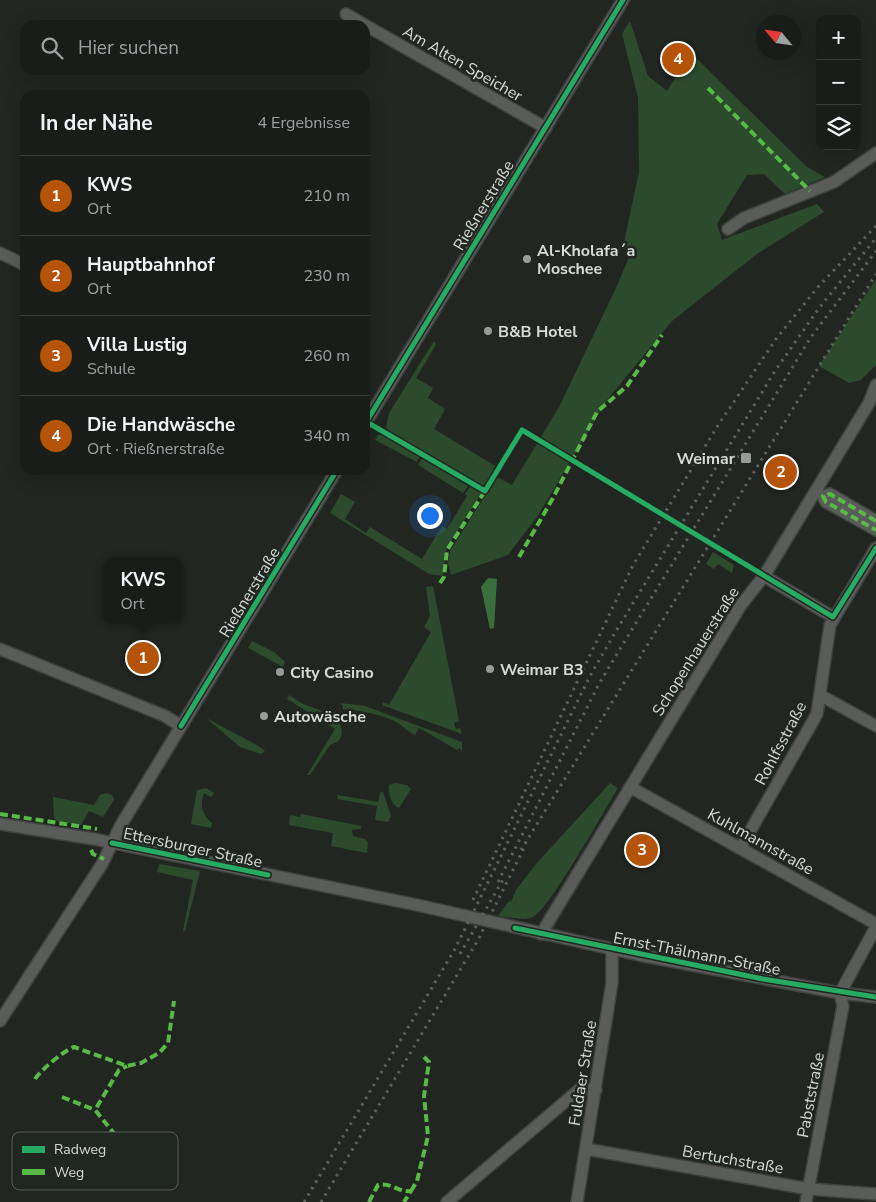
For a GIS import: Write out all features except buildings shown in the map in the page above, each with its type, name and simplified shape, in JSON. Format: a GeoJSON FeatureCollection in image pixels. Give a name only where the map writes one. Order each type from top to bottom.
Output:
{"type":"FeatureCollection","features":[{"type":"Feature","properties":{"kind":"street","name":"Rießnerstraße"},"geometry":{"type":"LineString","coordinates":[[370,415],[623,0]]}},
{"type":"Feature","properties":{"kind":"street","name":"Am Alten Speicher"},"geometry":{"type":"LineString","coordinates":[[346,14],[356,20]]}},
{"type":"Feature","properties":{"kind":"street","name":"Am Alten Speicher"},"geometry":{"type":"LineString","coordinates":[[370,28],[546,128]]}},
{"type":"Feature","properties":{"kind":"street"},"geometry":{"type":"LineString","coordinates":[[728,229],[744,218],[834,182],[876,153]]}},
{"type":"Feature","properties":{"kind":"street"},"geometry":{"type":"LineString","coordinates":[[0,253],[20,263]]}},
{"type":"Feature","properties":{"kind":"street","name":"Schopenhauerstraße"},"geometry":{"type":"LineString","coordinates":[[541,934],[741,605],[764,576],[872,406],[876,385]]}},
{"type":"Feature","properties":{"kind":"street","name":"Rießnerstraße"},"geometry":{"type":"LineString","coordinates":[[0,1021],[102,864],[121,825],[334,475]]}},
{"type":"Feature","properties":{"kind":"street"},"geometry":{"type":"LineString","coordinates":[[876,521],[830,494],[823,496],[826,502],[876,530]]}},
{"type":"Feature","properties":{"kind":"street","name":"Rohlfsstraße"},"geometry":{"type":"LineString","coordinates":[[741,847],[817,714],[828,634],[833,617],[876,548]]}},
{"type":"Feature","properties":{"kind":"street"},"geometry":{"type":"LineString","coordinates":[[764,576],[833,617]]}},
{"type":"Feature","properties":{"kind":"street"},"geometry":{"type":"LineString","coordinates":[[0,649],[165,716],[181,726]]}},
{"type":"Feature","properties":{"kind":"street"},"geometry":{"type":"LineString","coordinates":[[820,695],[876,726]]}},
{"type":"Feature","properties":{"kind":"street","name":"Kuhlmannstraße"},"geometry":{"type":"LineString","coordinates":[[630,786],[876,925]]}},
{"type":"Feature","properties":{"kind":"street","name":"Ettersburger Straße"},"geometry":{"type":"LineString","coordinates":[[0,824],[112,843],[417,906],[494,924]]}},
{"type":"Feature","properties":{"kind":"street","name":"Ernst-Thälmann-Straße"},"geometry":{"type":"LineString","coordinates":[[494,924],[840,993],[876,997]]}},
{"type":"Feature","properties":{"kind":"street"},"geometry":{"type":"LineString","coordinates":[[840,993],[876,925]]}},
{"type":"Feature","properties":{"kind":"street","name":"Fuldaer Straße"},"geometry":{"type":"LineString","coordinates":[[577,1202],[612,983],[612,949]]}},
{"type":"Feature","properties":{"kind":"street","name":"Pabststraße"},"geometry":{"type":"LineString","coordinates":[[806,1202],[843,1006],[840,993]]}},
{"type":"Feature","properties":{"kind":"street"},"geometry":{"type":"LineString","coordinates":[[447,1202],[580,1089],[596,1090]]}},
{"type":"Feature","properties":{"kind":"street","name":"Bertuchstraße"},"geometry":{"type":"LineString","coordinates":[[586,1149],[809,1189],[876,1194]]}},
{"type":"Feature","properties":{"kind":"shaded area"},"geometry":{"type":"Polygon","coordinates":[[[630,21],[648,76],[667,91],[691,53],[807,167],[825,177],[785,194],[764,174],[747,175],[717,224],[722,240],[817,204],[824,212],[757,254],[672,321],[607,400],[537,517],[508,555],[451,575],[448,563],[450,551],[497,477],[512,485],[559,407],[616,288],[632,250],[623,247],[639,172],[638,98],[622,34],[630,21]]]}},
{"type":"Feature","properties":{"kind":"shaded area"},"geometry":{"type":"Polygon","coordinates":[[[876,279],[876,365],[861,380],[849,383],[819,366],[876,279]]]}},
{"type":"Feature","properties":{"kind":"shaded area"},"geometry":{"type":"Polygon","coordinates":[[[434,341],[436,345],[416,378],[433,388],[428,398],[445,409],[434,429],[497,467],[484,488],[390,433],[386,428],[389,413],[434,341]]]}},
{"type":"Feature","properties":{"kind":"shaded area"},"geometry":{"type":"Polygon","coordinates":[[[384,434],[420,456],[417,462],[375,440],[378,435],[384,434]]]}},
{"type":"Feature","properties":{"kind":"shaded area"},"geometry":{"type":"Polygon","coordinates":[[[422,458],[468,486],[463,493],[418,465],[422,458]]]}},
{"type":"Feature","properties":{"kind":"shaded area"},"geometry":{"type":"Polygon","coordinates":[[[470,487],[482,492],[446,549],[443,576],[429,574],[330,513],[341,494],[355,502],[345,519],[366,533],[370,527],[422,559],[442,526],[447,529],[467,496],[465,494],[470,487]]]}},
{"type":"Feature","properties":{"kind":"shaded area"},"geometry":{"type":"Polygon","coordinates":[[[713,552],[734,565],[732,573],[718,564],[714,569],[706,564],[713,552]]]}},
{"type":"Feature","properties":{"kind":"shaded area"},"geometry":{"type":"Polygon","coordinates":[[[488,578],[497,579],[494,628],[490,629],[481,587],[488,578]]]}},
{"type":"Feature","properties":{"kind":"shaded area"},"geometry":{"type":"Polygon","coordinates":[[[433,586],[459,721],[454,723],[456,729],[460,728],[462,734],[382,705],[383,702],[389,705],[431,632],[424,627],[430,616],[426,587],[433,586]]]}},
{"type":"Feature","properties":{"kind":"shaded area"},"geometry":{"type":"Polygon","coordinates":[[[252,641],[274,652],[285,662],[283,667],[248,648],[252,641]]]}},
{"type":"Feature","properties":{"kind":"shaded area"},"geometry":{"type":"Polygon","coordinates":[[[289,695],[304,704],[327,713],[338,721],[341,727],[342,733],[339,741],[330,745],[310,775],[307,775],[335,729],[287,699],[289,695]]]}},
{"type":"Feature","properties":{"kind":"shaded area"},"geometry":{"type":"Polygon","coordinates":[[[340,703],[365,706],[462,742],[462,752],[460,748],[457,750],[419,728],[415,735],[397,722],[383,716],[343,709],[340,703]]]}},
{"type":"Feature","properties":{"kind":"shaded area"},"geometry":{"type":"Polygon","coordinates":[[[206,718],[265,751],[261,754],[240,747],[206,718]]]}},
{"type":"Feature","properties":{"kind":"shaded area"},"geometry":{"type":"Polygon","coordinates":[[[395,783],[407,785],[411,789],[399,808],[392,802],[389,792],[389,785],[395,783]]]}},
{"type":"Feature","properties":{"kind":"shaded area"},"geometry":{"type":"Polygon","coordinates":[[[610,783],[618,788],[563,879],[541,910],[529,918],[520,919],[498,916],[509,901],[511,902],[516,890],[536,864],[610,783]]]}},
{"type":"Feature","properties":{"kind":"shaded area"},"geometry":{"type":"Polygon","coordinates":[[[206,788],[214,793],[211,797],[204,793],[202,802],[204,814],[212,823],[211,828],[191,824],[197,790],[206,788]]]}},
{"type":"Feature","properties":{"kind":"shaded area"},"geometry":{"type":"Polygon","coordinates":[[[380,792],[383,792],[391,816],[388,822],[375,820],[377,806],[337,799],[338,795],[378,802],[380,792]]]}},
{"type":"Feature","properties":{"kind":"shaded area"},"geometry":{"type":"Polygon","coordinates":[[[106,793],[112,795],[114,800],[103,817],[89,811],[81,825],[57,821],[54,818],[53,797],[94,805],[100,795],[106,793]]]}},
{"type":"Feature","properties":{"kind":"shaded area"},"geometry":{"type":"Polygon","coordinates":[[[301,814],[361,826],[361,829],[352,830],[353,836],[365,839],[368,843],[367,853],[331,846],[333,833],[289,825],[290,815],[300,817],[301,814]]]}},
{"type":"Feature","properties":{"kind":"shaded area"},"geometry":{"type":"Polygon","coordinates":[[[159,864],[200,871],[185,931],[183,931],[193,880],[157,872],[159,864]]]}},
{"type":"Feature","properties":{"kind":"railway"},"geometry":{"type":"LineString","coordinates":[[473,900],[633,565],[717,427],[776,339],[818,287],[876,226]]}},
{"type":"Feature","properties":{"kind":"railway"},"geometry":{"type":"LineString","coordinates":[[304,1202],[455,949],[590,676],[616,631],[775,371],[819,308],[876,238]]}},
{"type":"Feature","properties":{"kind":"railway"},"geometry":{"type":"LineString","coordinates":[[498,882],[600,682],[811,337],[876,251]]}},
{"type":"Feature","properties":{"kind":"railway"},"geometry":{"type":"LineString","coordinates":[[521,850],[876,274]]}},
{"type":"Feature","properties":{"kind":"railway"},"geometry":{"type":"LineString","coordinates":[[321,1202],[478,940],[526,844]]}},
{"type":"Feature","properties":{"kind":"railway"},"geometry":{"type":"LineString","coordinates":[[460,954],[504,878]]}},
{"type":"Feature","properties":{"kind":"marked path"},"geometry":{"type":"LineString","coordinates":[[708,88],[810,191]]}},
{"type":"Feature","properties":{"kind":"marked path"},"geometry":{"type":"LineString","coordinates":[[519,557],[553,498],[597,412],[627,386],[662,335]]}},
{"type":"Feature","properties":{"kind":"marked path"},"geometry":{"type":"LineString","coordinates":[[440,583],[444,577],[447,550],[485,491]]}},
{"type":"Feature","properties":{"kind":"marked path"},"geometry":{"type":"LineString","coordinates":[[876,521],[830,494],[823,496],[826,502],[876,530]]}},
{"type":"Feature","properties":{"kind":"marked path"},"geometry":{"type":"LineString","coordinates":[[0,814],[97,829]]}},
{"type":"Feature","properties":{"kind":"marked path"},"geometry":{"type":"LineString","coordinates":[[91,850],[93,854],[104,859]]}},
{"type":"Feature","properties":{"kind":"marked path"},"geometry":{"type":"LineString","coordinates":[[35,1079],[53,1061],[74,1047],[127,1066],[141,1063],[159,1053],[168,1043],[174,1001]]}},
{"type":"Feature","properties":{"kind":"marked path"},"geometry":{"type":"LineString","coordinates":[[411,1191],[417,1181],[428,1136],[424,1096],[429,1062],[424,1057]]}},
{"type":"Feature","properties":{"kind":"marked path"},"geometry":{"type":"LineString","coordinates":[[113,1132],[95,1110],[119,1070],[127,1066]]}},
{"type":"Feature","properties":{"kind":"marked path"},"geometry":{"type":"LineString","coordinates":[[62,1097],[95,1110]]}},
{"type":"Feature","properties":{"kind":"marked path"},"geometry":{"type":"LineString","coordinates":[[369,1202],[378,1185],[383,1184],[411,1191],[404,1202]]}},
{"type":"Feature","properties":{"kind":"cycle path"},"geometry":{"type":"LineString","coordinates":[[370,416],[623,0]]}},
{"type":"Feature","properties":{"kind":"cycle path"},"geometry":{"type":"LineString","coordinates":[[370,424],[485,491],[522,430],[833,617],[876,548]]}},
{"type":"Feature","properties":{"kind":"cycle path"},"geometry":{"type":"LineString","coordinates":[[181,726],[334,475]]}},
{"type":"Feature","properties":{"kind":"cycle path"},"geometry":{"type":"LineString","coordinates":[[112,843],[268,875]]}},
{"type":"Feature","properties":{"kind":"cycle path"},"geometry":{"type":"LineString","coordinates":[[515,928],[763,979],[876,997]]}},
{"type":"Feature","properties":{"kind":"place","name":"Die Handwäsche"},"geometry":{"type":"Point","coordinates":[678,59]}},
{"type":"Feature","properties":{"kind":"place","name":"Al-Kholafa´a Moschee"},"geometry":{"type":"Point","coordinates":[527,259]}},
{"type":"Feature","properties":{"kind":"place","name":"B&B Hotel"},"geometry":{"type":"Point","coordinates":[488,331]}},
{"type":"Feature","properties":{"kind":"place","name":"Weimar"},"geometry":{"type":"Point","coordinates":[746,458]}},
{"type":"Feature","properties":{"kind":"place","name":"Hauptbahnhof"},"geometry":{"type":"Point","coordinates":[781,472]}},
{"type":"Feature","properties":{"kind":"place","name":"KWS"},"geometry":{"type":"Point","coordinates":[143,658]}},
{"type":"Feature","properties":{"kind":"place","name":"Weimar B3"},"geometry":{"type":"Point","coordinates":[490,669]}},
{"type":"Feature","properties":{"kind":"place","name":"City Casino"},"geometry":{"type":"Point","coordinates":[280,672]}},
{"type":"Feature","properties":{"kind":"place","name":"Autowäsche"},"geometry":{"type":"Point","coordinates":[264,716]}},
{"type":"Feature","properties":{"kind":"place","name":"Villa Lustig"},"geometry":{"type":"Point","coordinates":[642,850]}}]}
